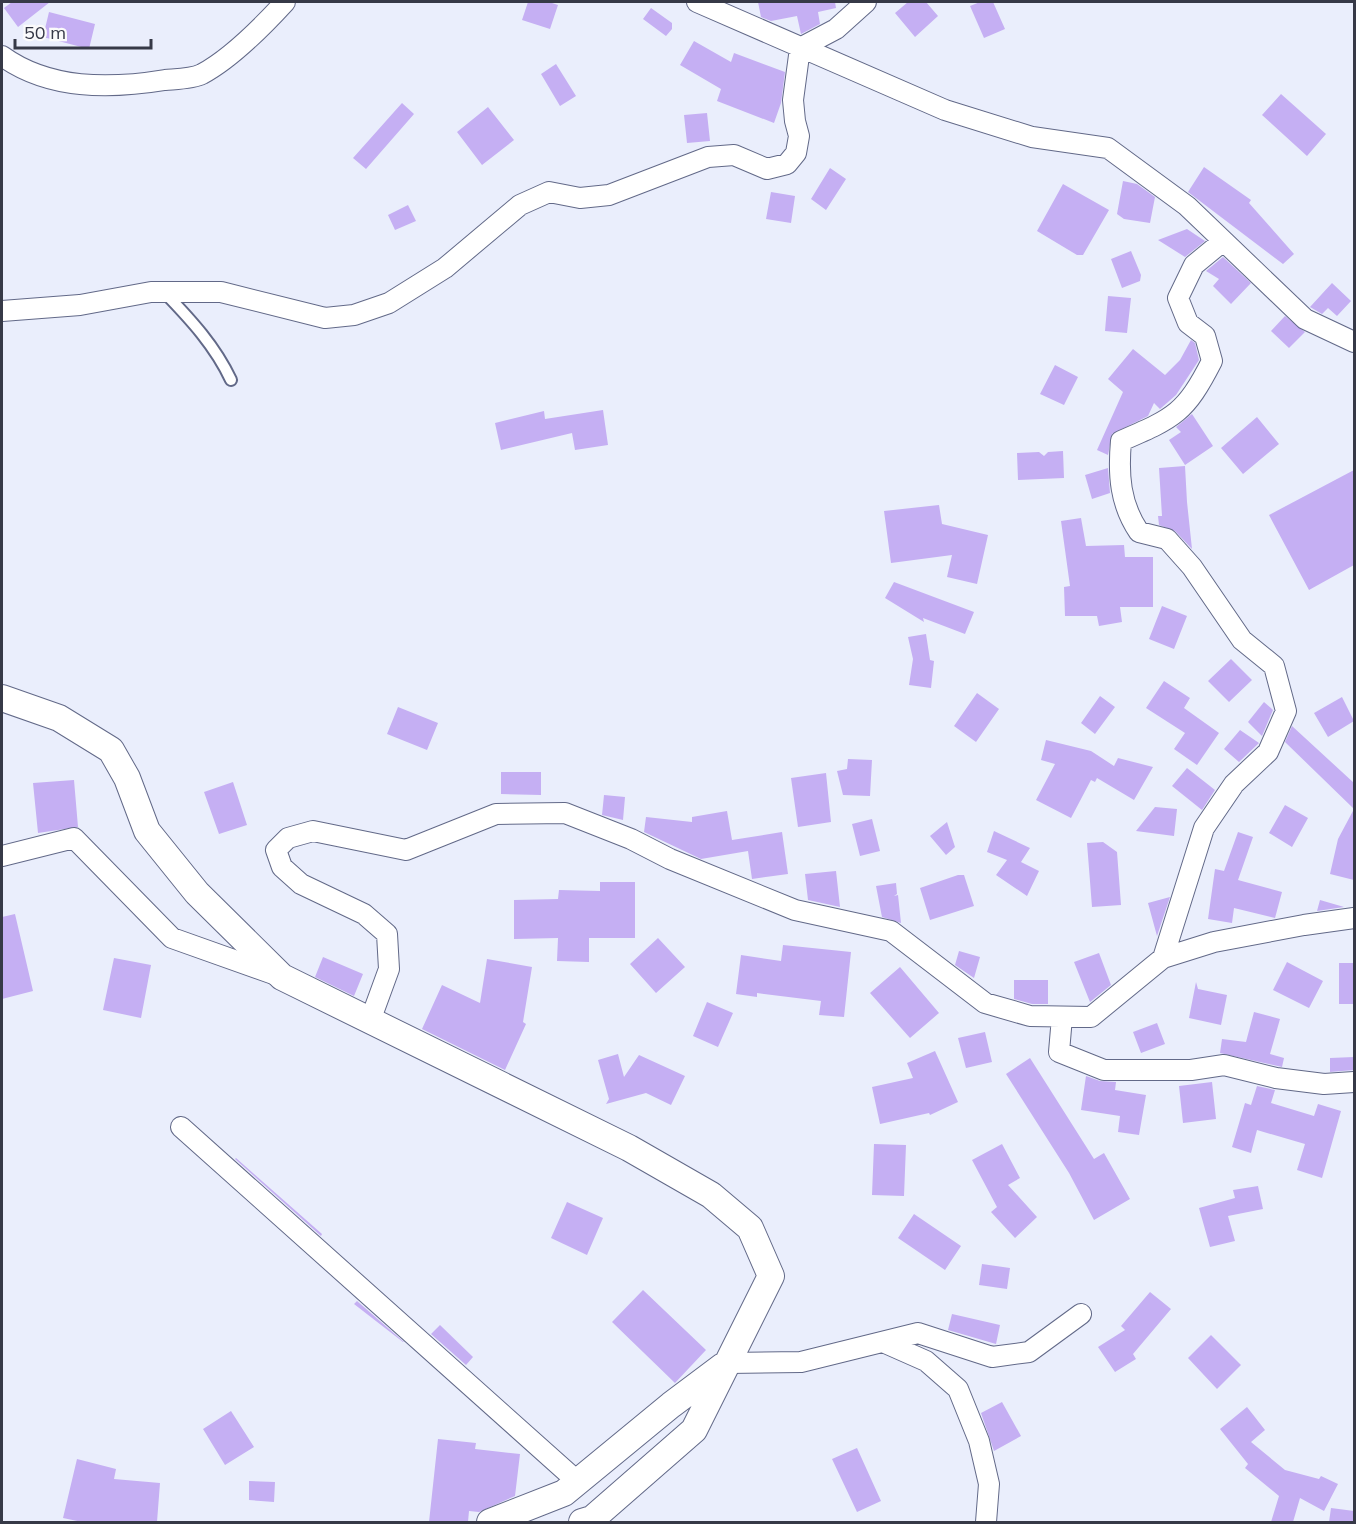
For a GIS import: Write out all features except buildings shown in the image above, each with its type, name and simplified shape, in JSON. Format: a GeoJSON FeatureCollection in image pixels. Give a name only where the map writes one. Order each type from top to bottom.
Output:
{"type":"FeatureCollection","features":[{"type":"Feature","properties":{"kind":"street"},"geometry":{"type":"LineString","coordinates":[[2,56],[20,69],[66,83],[129,86],[200,75],[260,29],[285,2]]}},
{"type":"Feature","properties":{"kind":"street"},"geometry":{"type":"LineString","coordinates":[[697,2],[945,110],[1032,137],[1108,148],[1187,206],[1305,319],[1354,342]]}},
{"type":"Feature","properties":{"kind":"street"},"geometry":{"type":"LineString","coordinates":[[800,48],[836,29],[866,2]]}},
{"type":"Feature","properties":{"kind":"street"},"geometry":{"type":"LineString","coordinates":[[2,311],[80,305],[151,292],[221,292],[325,318],[354,315],[389,303],[445,267],[520,205],[549,192],[580,198],[609,195],[708,157],[734,155],[767,169],[787,164],[796,153],[800,136],[795,121],[793,100],[800,48]]}},
{"type":"Feature","properties":{"kind":"street"},"geometry":{"type":"LineString","coordinates":[[1163,958],[1204,828],[1234,784],[1268,752],[1286,711],[1274,666],[1242,640],[1192,567],[1167,538],[1139,532],[1128,517],[1118,475],[1121,441],[1172,418],[1195,393],[1212,361],[1205,336],[1188,323],[1178,298],[1194,265],[1222,242]]}},
{"type":"Feature","properties":{"kind":"street"},"geometry":{"type":"LineString","coordinates":[[2,698],[59,718],[111,750],[127,778],[147,831],[197,893],[282,977]]}},
{"type":"Feature","properties":{"kind":"street"},"geometry":{"type":"LineString","coordinates":[[370,1021],[389,969],[387,934],[363,914],[301,884],[282,867],[276,850],[288,838],[313,831],[406,849],[496,814],[565,813],[632,839],[670,859],[795,910],[891,931],[985,1003],[1030,1016],[1091,1017],[1163,958],[1214,942],[1354,917]]}},
{"type":"Feature","properties":{"kind":"street"},"geometry":{"type":"LineString","coordinates":[[2,856],[74,838],[172,938],[282,977],[629,1148],[711,1195],[750,1228],[771,1276],[694,1430],[592,1519],[582,1522]]}},
{"type":"Feature","properties":{"kind":"street"},"geometry":{"type":"LineString","coordinates":[[1062,1017],[1059,1052],[1104,1070],[1191,1070],[1224,1065],[1276,1078],[1324,1084],[1354,1082]]}},
{"type":"Feature","properties":{"kind":"street"},"geometry":{"type":"LineString","coordinates":[[181,1127],[578,1482]]}},
{"type":"Feature","properties":{"kind":"street"},"geometry":{"type":"LineString","coordinates":[[490,1522],[564,1493],[671,1405],[728,1363],[801,1362],[918,1333],[992,1357],[1029,1352],[1081,1314]]}},
{"type":"Feature","properties":{"kind":"street"},"geometry":{"type":"LineString","coordinates":[[883,1342],[926,1361],[958,1389],[979,1441],[989,1484],[986,1522]]}},
{"type":"Feature","properties":{"kind":"lane"},"geometry":{"type":"LineString","coordinates":[[164,292],[190,318],[219,355],[231,380]]}}]}
